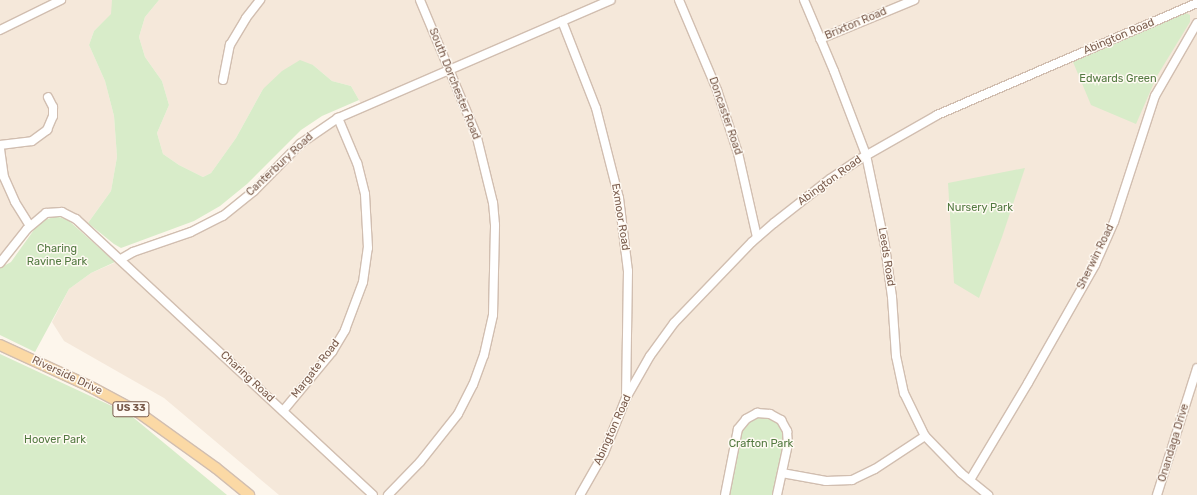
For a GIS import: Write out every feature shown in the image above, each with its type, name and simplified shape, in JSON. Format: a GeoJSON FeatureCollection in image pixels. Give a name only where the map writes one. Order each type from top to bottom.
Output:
{"type":"FeatureCollection","features":[{"type":"Feature","properties":{"kind":"main road","name":"Riverside Drive"},"geometry":{"type":"LineString","coordinates":[[0,345],[95,389],[138,412],[216,468],[249,495]]}},
{"type":"Feature","properties":{"kind":"street"},"geometry":{"type":"LineString","coordinates":[[0,30],[60,0]]}},
{"type":"Feature","properties":{"kind":"street"},"geometry":{"type":"LineString","coordinates":[[223,80],[230,45],[246,18],[260,0]]}},
{"type":"Feature","properties":{"kind":"street","name":"South Dorchester Road"},"geometry":{"type":"LineString","coordinates":[[388,495],[420,462],[458,414],[473,385],[484,355],[493,315],[495,225],[493,202],[476,134],[450,68],[420,0]]}},
{"type":"Feature","properties":{"kind":"street","name":"Canterbury Road"},"geometry":{"type":"LineString","coordinates":[[120,259],[134,252],[191,232],[223,216],[254,191],[300,144],[338,118],[450,68],[611,0]]}},
{"type":"Feature","properties":{"kind":"street","name":"Doncaster Road"},"geometry":{"type":"LineString","coordinates":[[679,0],[717,90],[738,153],[757,237]]}},
{"type":"Feature","properties":{"kind":"street","name":"Leeds Road"},"geometry":{"type":"LineString","coordinates":[[804,0],[866,155],[886,254],[892,297],[895,350],[900,378],[914,415],[925,436],[942,455],[988,495]]}},
{"type":"Feature","properties":{"kind":"street","name":"Brixton Road"},"geometry":{"type":"LineString","coordinates":[[820,39],[914,0]]}},
{"type":"Feature","properties":{"kind":"street","name":"Abington Road"},"geometry":{"type":"LineString","coordinates":[[580,495],[604,453],[626,398],[650,356],[674,323],[757,237],[830,179],[866,155],[936,115],[1197,3]]}},
{"type":"Feature","properties":{"kind":"street","name":"Exmoor Road"},"geometry":{"type":"LineString","coordinates":[[562,21],[596,108],[619,198],[628,271],[626,398]]}},
{"type":"Feature","properties":{"kind":"street","name":"Sherwin Road"},"geometry":{"type":"LineString","coordinates":[[970,480],[1028,383],[1095,265],[1114,222],[1155,96],[1197,23]]}},
{"type":"Feature","properties":{"kind":"street"},"geometry":{"type":"LineString","coordinates":[[0,145],[32,141],[47,130],[53,116],[53,107],[48,97]]}},
{"type":"Feature","properties":{"kind":"street","name":"Margate Road"},"geometry":{"type":"LineString","coordinates":[[283,411],[332,352],[346,330],[363,282],[368,248],[365,194],[356,163],[338,118]]}},
{"type":"Feature","properties":{"kind":"street"},"geometry":{"type":"LineString","coordinates":[[0,149],[4,177],[15,202],[30,226]]}},
{"type":"Feature","properties":{"kind":"street"},"geometry":{"type":"LineString","coordinates":[[0,262],[30,226],[46,213],[57,211],[67,213],[76,219],[120,259]]}},
{"type":"Feature","properties":{"kind":"street","name":"Charing Road"},"geometry":{"type":"LineString","coordinates":[[120,259],[373,495]]}},
{"type":"Feature","properties":{"kind":"street","name":"Onandaga Drive"},"geometry":{"type":"LineString","coordinates":[[1157,495],[1197,368]]}},
{"type":"Feature","properties":{"kind":"street"},"geometry":{"type":"LineString","coordinates":[[725,495],[738,429],[746,419],[757,414],[770,414],[781,420],[788,431],[788,444],[777,495]]}},
{"type":"Feature","properties":{"kind":"street"},"geometry":{"type":"LineString","coordinates":[[782,473],[826,481],[852,480],[875,469],[925,436]]}},
{"type":"Feature","properties":{"kind":"shaded area"},"geometry":{"type":"Polygon","coordinates":[[[0,0],[112,0],[112,14],[94,31],[89,45],[105,81],[114,116],[117,157],[111,191],[85,227],[76,219],[46,213],[0,263],[0,0]]]}},
{"type":"Feature","properties":{"kind":"shaded area"},"geometry":{"type":"Polygon","coordinates":[[[159,0],[1197,0],[1197,495],[279,495],[164,398],[64,341],[52,322],[69,289],[91,273],[223,216],[291,152],[363,107],[351,86],[332,81],[313,65],[263,89],[236,138],[211,173],[203,177],[179,165],[163,154],[157,133],[169,105],[162,81],[145,57],[139,37],[145,17],[159,0]]]}},
{"type":"Feature","properties":{"kind":"green space"},"geometry":{"type":"Polygon","coordinates":[[[112,0],[159,0],[145,17],[139,37],[145,57],[162,81],[169,105],[157,133],[163,154],[179,165],[203,177],[211,173],[236,138],[263,89],[282,71],[300,60],[313,65],[332,81],[351,86],[359,100],[322,116],[301,130],[247,184],[220,206],[194,221],[121,248],[88,223],[111,191],[117,157],[114,116],[105,81],[89,45],[94,31],[111,14],[112,0]]]}},
{"type":"Feature","properties":{"kind":"green space","name":"Edwards Green"},"geometry":{"type":"Polygon","coordinates":[[[1186,13],[1190,15],[1190,22],[1157,76],[1136,124],[1091,105],[1073,62],[1186,13]]]}},
{"type":"Feature","properties":{"kind":"green space","name":"Nursery Park"},"geometry":{"type":"Polygon","coordinates":[[[1025,168],[1002,237],[979,298],[954,283],[948,183],[1025,168]]]}},
{"type":"Feature","properties":{"kind":"green space","name":"Charing Ravine Park"},"geometry":{"type":"Polygon","coordinates":[[[56,216],[68,220],[115,262],[91,273],[69,289],[35,352],[0,335],[0,268],[11,262],[36,227],[45,220],[56,216]]]}},
{"type":"Feature","properties":{"kind":"green space","name":"Hoover Park"},"geometry":{"type":"Polygon","coordinates":[[[0,354],[129,414],[227,495],[0,495],[0,354]]]}},
{"type":"Feature","properties":{"kind":"green space","name":"Crafton Park"},"geometry":{"type":"Polygon","coordinates":[[[757,417],[764,417],[776,421],[780,424],[785,435],[784,446],[772,495],[728,495],[741,432],[751,420],[757,417]]]}}]}
